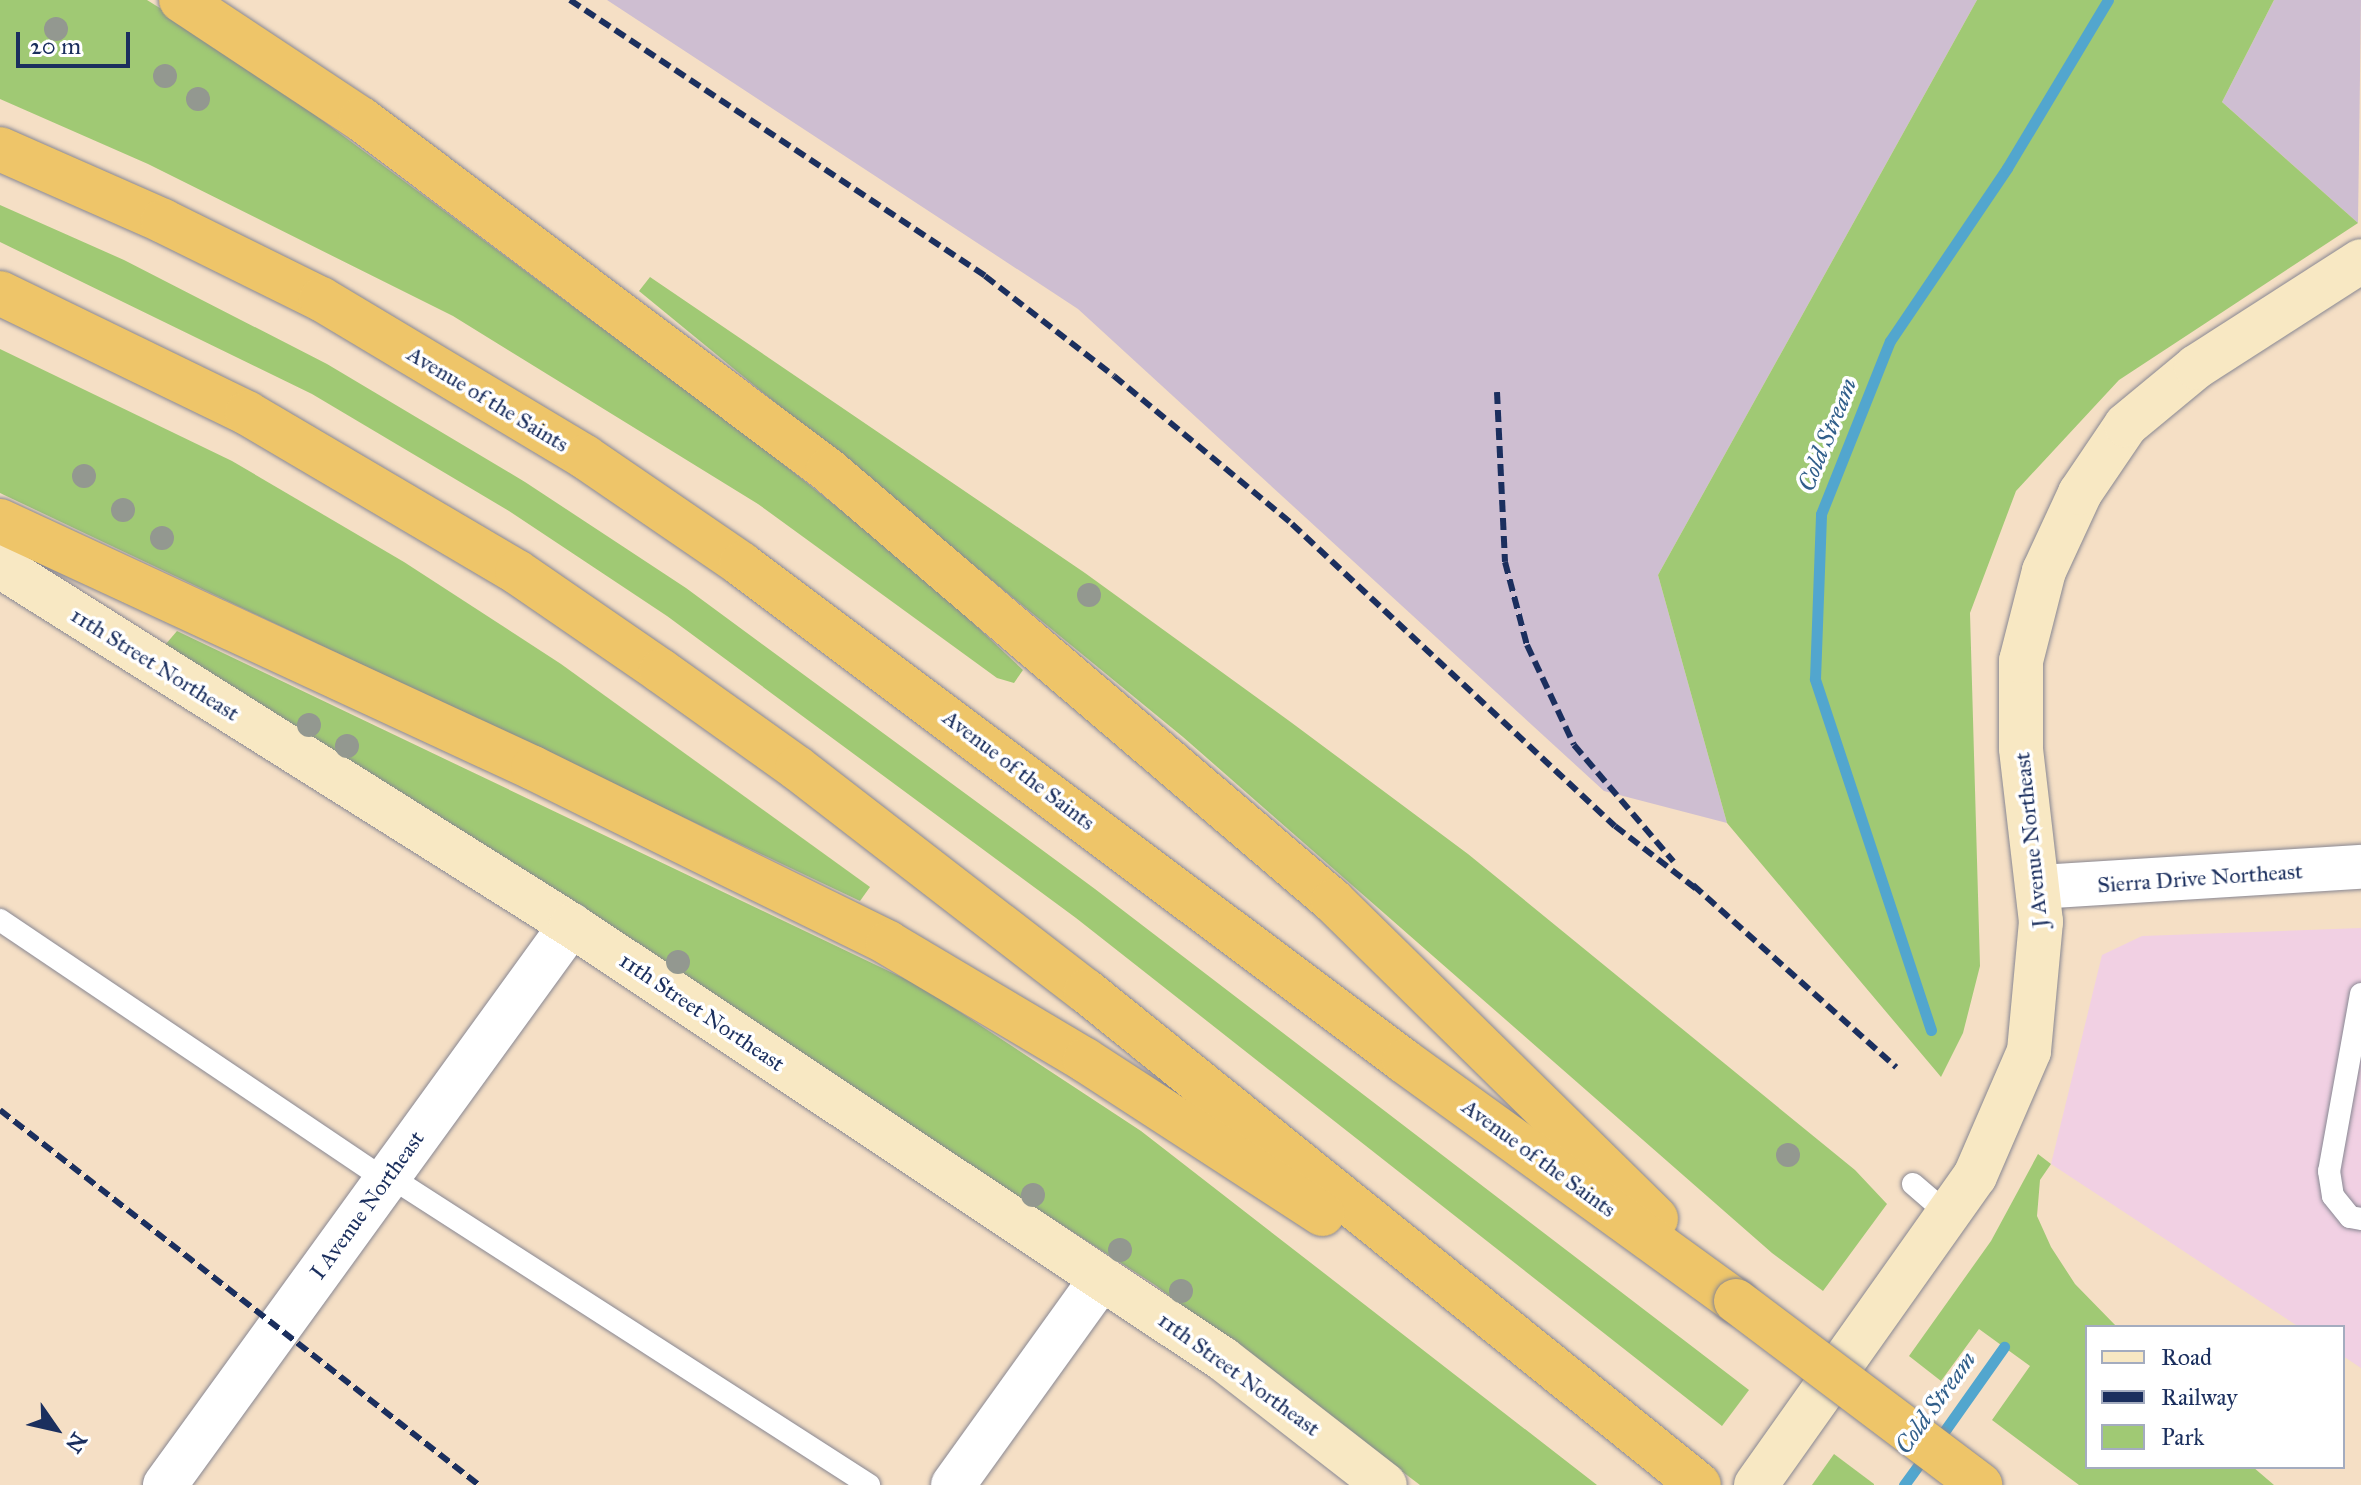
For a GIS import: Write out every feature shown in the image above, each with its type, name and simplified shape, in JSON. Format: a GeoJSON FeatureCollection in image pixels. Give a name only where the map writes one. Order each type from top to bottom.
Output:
{"type":"FeatureCollection","features":[{"type":"Feature","properties":{"kind":"highway"},"geometry":{"type":"LineString","coordinates":[[181,0],[361,119],[631,318],[828,470],[1010,621],[1333,901],[1548,1108],[1731,1297]]}},
{"type":"Feature","properties":{"kind":"highway","name":"Avenue of the Saints"},"geometry":{"type":"LineString","coordinates":[[0,149],[163,221],[321,299],[585,457],[754,574],[1404,1061],[1731,1297],[1980,1485]]}},
{"type":"Feature","properties":{"kind":"highway"},"geometry":{"type":"LineString","coordinates":[[0,293],[247,413],[517,572],[648,662],[797,768],[1086,991],[1468,1302],[1699,1485]]}},
{"type":"Feature","properties":{"kind":"highway"},"geometry":{"type":"LineString","coordinates":[[0,521],[533,768],[888,943],[994,1003],[1468,1302]]}},
{"type":"Feature","properties":{"kind":"street","name":"J Avenue Northeast"},"geometry":{"type":"LineString","coordinates":[[1756,1485],[1949,1215],[2001,1124],[2029,1051],[2041,957],[2039,887],[2021,748],[2021,661],[2044,571],[2080,493],[2126,425],[2185,376],[2320,283],[2361,261]]}},
{"type":"Feature","properties":{"kind":"street","name":"11th Street Northeast"},"geometry":{"type":"LineString","coordinates":[[0,566],[571,925],[1223,1359],[1385,1485]]}},
{"type":"Feature","properties":{"kind":"street","name":"Sierra Drive Northeast"},"geometry":{"type":"LineString","coordinates":[[2039,887],[2361,867]]}},
{"type":"Feature","properties":{"kind":"street","name":"I Avenue Northeast"},"geometry":{"type":"LineString","coordinates":[[165,1485],[571,925]]}},
{"type":"Feature","properties":{"kind":"street"},"geometry":{"type":"LineString","coordinates":[[953,1485],[1102,1278]]}},
{"type":"Feature","properties":{"kind":"lane"},"geometry":{"type":"LineString","coordinates":[[0,920],[387,1178],[869,1485]]}},
{"type":"Feature","properties":{"kind":"lane"},"geometry":{"type":"LineString","coordinates":[[2361,994],[2329,1171],[2333,1196],[2350,1217],[2361,1219]]}},
{"type":"Feature","properties":{"kind":"lane"},"geometry":{"type":"LineString","coordinates":[[1913,1184],[1949,1215]]}},
{"type":"Feature","properties":{"kind":"shaded area"},"geometry":{"type":"Polygon","coordinates":[[[607,0],[1977,0],[1658,575],[1727,823],[1604,791],[1078,309],[607,0]]]}},
{"type":"Feature","properties":{"kind":"shaded area"},"geometry":{"type":"Polygon","coordinates":[[[2274,0],[2361,0],[2358,223],[2222,102],[2274,0]]]}},
{"type":"Feature","properties":{"kind":"shaded area"},"geometry":{"type":"Polygon","coordinates":[[[2361,928],[2361,1368],[2345,1357],[2345,1325],[2296,1325],[2051,1164],[2102,955],[2142,936],[2361,928]]]}},
{"type":"Feature","properties":{"kind":"green space"},"geometry":{"type":"Polygon","coordinates":[[[0,0],[147,0],[233,54],[758,444],[920,573],[1023,670],[1014,683],[997,678],[758,504],[453,316],[148,164],[0,99],[0,0]]]}},
{"type":"Feature","properties":{"kind":"green space"},"geometry":{"type":"Polygon","coordinates":[[[1977,0],[2274,0],[2222,102],[2358,223],[2119,380],[2016,491],[1970,613],[1980,966],[1963,1033],[1941,1077],[1727,823],[1658,575],[1977,0]]]}},
{"type":"Feature","properties":{"kind":"green space"},"geometry":{"type":"Polygon","coordinates":[[[0,205],[124,260],[327,364],[525,482],[686,588],[1095,889],[1749,1390],[1722,1426],[1076,918],[667,616],[509,511],[312,394],[0,242],[0,205]]]}},
{"type":"Feature","properties":{"kind":"green space"},"geometry":{"type":"Polygon","coordinates":[[[650,277],[1085,573],[1292,723],[1468,854],[1855,1170],[1887,1204],[1823,1291],[1772,1253],[1183,737],[639,291],[650,277]]]}},
{"type":"Feature","properties":{"kind":"green space"},"geometry":{"type":"Polygon","coordinates":[[[0,349],[232,461],[404,562],[561,664],[870,887],[860,901],[0,493],[0,349]]]}},
{"type":"Feature","properties":{"kind":"green space"},"geometry":{"type":"Polygon","coordinates":[[[177,631],[922,987],[1141,1131],[1597,1485],[1420,1485],[1155,1285],[165,645],[177,631]]]}},
{"type":"Feature","properties":{"kind":"green space"},"geometry":{"type":"Polygon","coordinates":[[[2038,1154],[2051,1164],[2040,1180],[2037,1216],[2051,1247],[2075,1284],[2115,1325],[2085,1325],[2085,1469],[2255,1469],[2274,1485],[2079,1485],[1992,1420],[2030,1366],[1979,1329],[1941,1381],[1909,1356],[1991,1241],[2038,1154]]]}},
{"type":"Feature","properties":{"kind":"green space"},"geometry":{"type":"Polygon","coordinates":[[[1834,1454],[1874,1484],[1874,1485],[1812,1485],[1834,1454]]]}},
{"type":"Feature","properties":{"kind":"waterway","name":"Cold Stream"},"geometry":{"type":"LineString","coordinates":[[1931,1030],[1815,679],[1821,514],[1890,341],[2007,168],[2108,0]]}},
{"type":"Feature","properties":{"kind":"waterway","name":"Cold Stream"},"geometry":{"type":"LineString","coordinates":[[1936,1443],[2004,1347]]}},
{"type":"Feature","properties":{"kind":"waterway","name":"Cold Stream"},"geometry":{"type":"LineString","coordinates":[[1904,1485],[1925,1456]]}},
{"type":"Feature","properties":{"kind":"railway"},"geometry":{"type":"LineString","coordinates":[[570,0],[985,276],[1114,376],[1292,524],[1615,826],[1699,891]]}},
{"type":"Feature","properties":{"kind":"railway"},"geometry":{"type":"LineString","coordinates":[[1497,392],[1505,562],[1527,645],[1574,745],[1673,861]]}},
{"type":"Feature","properties":{"kind":"railway"},"geometry":{"type":"LineString","coordinates":[[1693,885],[1896,1067]]}},
{"type":"Feature","properties":{"kind":"railway"},"geometry":{"type":"LineString","coordinates":[[0,1110],[479,1485]]}}]}
